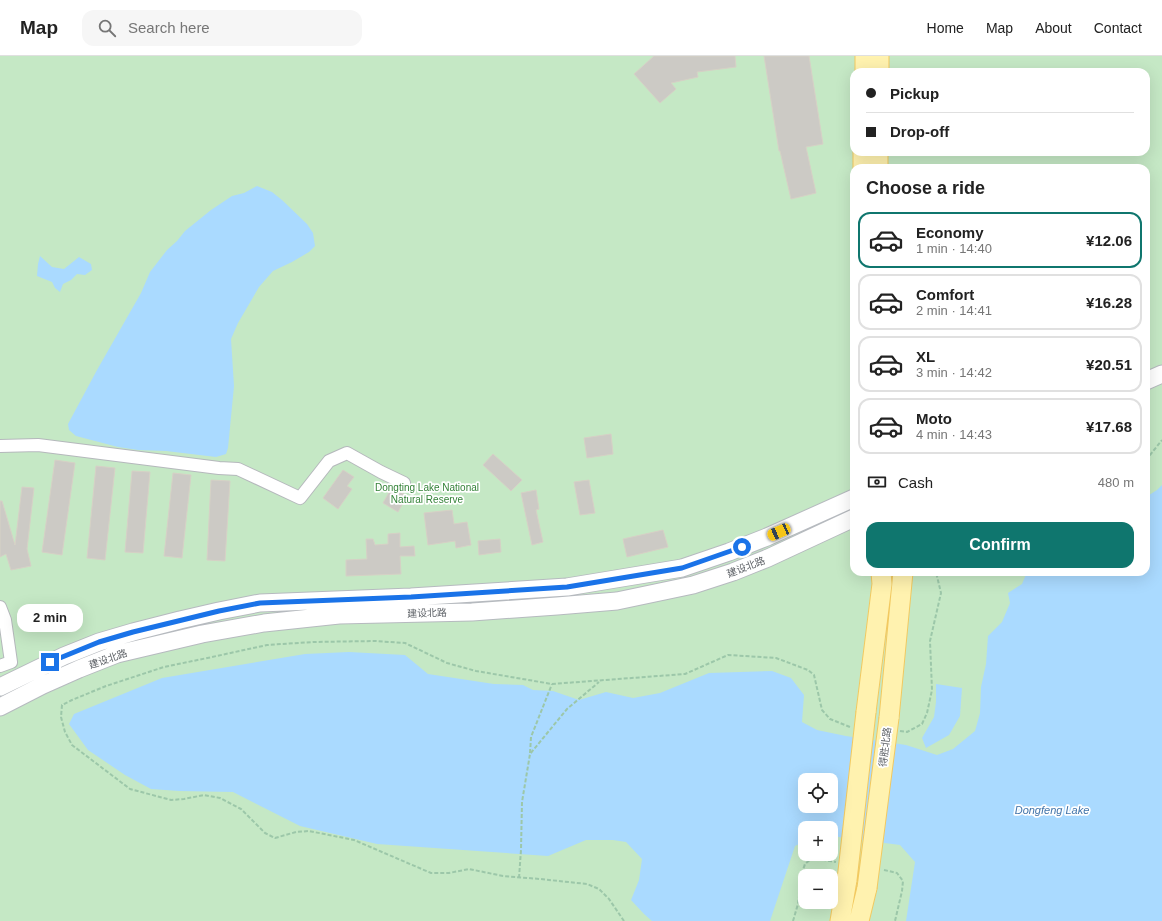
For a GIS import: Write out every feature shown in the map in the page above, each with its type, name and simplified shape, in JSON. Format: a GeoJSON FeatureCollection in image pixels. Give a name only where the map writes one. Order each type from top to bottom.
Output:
{"type":"FeatureCollection","features":[{"type":"Feature","properties":{"kind":"main road"},"geometry":{"type":"LineString","coordinates":[[865,56],[865,68]]}},
{"type":"Feature","properties":{"kind":"main road"},"geometry":{"type":"LineString","coordinates":[[879,56],[879,68]]}},
{"type":"Feature","properties":{"kind":"main road"},"geometry":{"type":"LineString","coordinates":[[1150,379],[1162,374]]}},
{"type":"Feature","properties":{"kind":"main road"},"geometry":{"type":"LineString","coordinates":[[0,687],[64,656],[99,642],[180,620],[260,603],[411,597],[567,587],[682,568],[767,537],[850,500]]}},
{"type":"Feature","properties":{"kind":"main road","name":"建设北路"},"geometry":{"type":"LineString","coordinates":[[0,707],[67,674],[117,654],[194,635],[233,628],[339,615],[472,612],[587,604],[617,601],[693,585],[733,572],[768,558],[850,520]]}},
{"type":"Feature","properties":{"kind":"main road"},"geometry":{"type":"LineString","coordinates":[[840,921],[847,880],[882,584],[881,576]]}},
{"type":"Feature","properties":{"kind":"main road","name":"得胜北路"},"geometry":{"type":"LineString","coordinates":[[859,921],[867,888],[894,724],[904,576]]}},
{"type":"Feature","properties":{"kind":"street"},"geometry":{"type":"LineString","coordinates":[[0,446],[38,444],[219,468],[238,469],[300,498],[329,461],[347,453],[404,483]]}},
{"type":"Feature","properties":{"kind":"street"},"geometry":{"type":"LineString","coordinates":[[0,607],[5,620],[11,662],[0,666]]}},
{"type":"Feature","properties":{"kind":"path"},"geometry":{"type":"LineString","coordinates":[[1150,455],[1162,440]]}},
{"type":"Feature","properties":{"kind":"path"},"geometry":{"type":"LineString","coordinates":[[894,724],[907,732],[922,724],[927,713],[932,690],[930,641],[941,593],[937,576]]}},
{"type":"Feature","properties":{"kind":"path"},"geometry":{"type":"LineString","coordinates":[[624,921],[609,899],[599,889],[587,884],[503,876],[469,869],[449,873],[430,873],[354,840],[310,831],[296,832],[275,838],[265,833],[240,809],[220,798],[204,795],[170,800],[130,789],[72,745],[65,732],[61,717],[62,705],[106,686],[164,667],[267,645],[313,642],[376,641],[405,643],[447,663],[552,684],[685,674],[728,655],[776,658],[808,670],[814,675],[822,710],[830,719],[851,727]]}},
{"type":"Feature","properties":{"kind":"path"},"geometry":{"type":"LineString","coordinates":[[530,754],[567,709],[600,681]]}},
{"type":"Feature","properties":{"kind":"path"},"geometry":{"type":"LineString","coordinates":[[519,878],[522,802],[530,754],[531,736],[552,684]]}},
{"type":"Feature","properties":{"kind":"path"},"geometry":{"type":"LineString","coordinates":[[793,921],[798,904],[802,873],[805,864],[808,861]]}},
{"type":"Feature","properties":{"kind":"path"},"geometry":{"type":"LineString","coordinates":[[888,871],[897,873],[902,881],[902,891],[895,921]]}},
{"type":"Feature","properties":{"kind":"green space","name":"Dongting Lake National Natural Reserve"},"geometry":{"type":"Polygon","coordinates":[[[0,56],[1162,56],[1162,921],[0,921],[0,56]]]}},
{"type":"Feature","properties":{"kind":"water"},"geometry":{"type":"Polygon","coordinates":[[[257,186],[272,192],[307,224],[313,233],[315,246],[309,252],[273,271],[259,287],[238,323],[231,339],[234,386],[228,448],[226,454],[216,457],[166,451],[138,450],[118,447],[76,436],[69,430],[68,424],[141,293],[150,272],[167,250],[185,231],[211,210],[232,196],[244,193],[257,186]]]}},
{"type":"Feature","properties":{"kind":"water"},"geometry":{"type":"Polygon","coordinates":[[[40,256],[52,267],[64,269],[79,257],[91,264],[92,270],[85,275],[77,274],[71,280],[63,284],[60,292],[55,288],[52,282],[37,276],[40,256]]]}},
{"type":"Feature","properties":{"kind":"water","name":"Dongfeng Lake"},"geometry":{"type":"Polygon","coordinates":[[[1162,485],[1162,921],[906,921],[915,862],[900,845],[838,837],[838,821],[798,821],[798,844],[795,846],[770,921],[652,921],[631,900],[639,880],[642,859],[626,842],[613,840],[586,840],[548,856],[377,844],[300,826],[233,792],[151,789],[125,775],[88,750],[69,724],[74,714],[162,678],[305,654],[349,652],[405,655],[428,674],[494,684],[523,685],[533,690],[553,691],[579,700],[606,692],[633,698],[660,693],[709,673],[772,671],[791,678],[804,695],[802,722],[817,730],[906,745],[937,755],[953,749],[975,731],[980,713],[981,687],[986,664],[988,636],[1002,622],[1010,603],[1008,593],[1022,584],[1025,576],[1150,576],[1150,494],[1162,485]]]}},
{"type":"Feature","properties":{"kind":"water"},"geometry":{"type":"Polygon","coordinates":[[[936,684],[962,688],[960,716],[949,735],[926,748],[922,738],[934,717],[936,684]]]}},
{"type":"Feature","properties":{"kind":"building"},"geometry":{"type":"Polygon","coordinates":[[[654,56],[735,56],[736,67],[697,72],[698,77],[671,83],[676,89],[660,103],[634,74],[654,56]]]}},
{"type":"Feature","properties":{"kind":"building"},"geometry":{"type":"Polygon","coordinates":[[[764,56],[809,56],[823,144],[806,147],[816,193],[791,199],[779,151],[764,56]]]}},
{"type":"Feature","properties":{"kind":"building"},"geometry":{"type":"Polygon","coordinates":[[[611,434],[613,454],[587,458],[584,438],[611,434]]]}},
{"type":"Feature","properties":{"kind":"building"},"geometry":{"type":"Polygon","coordinates":[[[493,454],[522,480],[511,491],[483,465],[493,454]]]}},
{"type":"Feature","properties":{"kind":"building"},"geometry":{"type":"Polygon","coordinates":[[[55,460],[75,463],[62,555],[42,552],[55,460]]]}},
{"type":"Feature","properties":{"kind":"building"},"geometry":{"type":"Polygon","coordinates":[[[96,466],[115,468],[105,560],[87,558],[96,466]]]}},
{"type":"Feature","properties":{"kind":"building"},"geometry":{"type":"Polygon","coordinates":[[[343,470],[354,477],[347,486],[352,489],[338,509],[323,498],[343,470]]]}},
{"type":"Feature","properties":{"kind":"building"},"geometry":{"type":"Polygon","coordinates":[[[132,471],[150,472],[143,553],[125,552],[132,471]]]}},
{"type":"Feature","properties":{"kind":"building"},"geometry":{"type":"Polygon","coordinates":[[[173,473],[191,475],[182,558],[164,556],[173,473]]]}},
{"type":"Feature","properties":{"kind":"building"},"geometry":{"type":"Polygon","coordinates":[[[211,480],[230,481],[225,561],[207,560],[211,480]]]}},
{"type":"Feature","properties":{"kind":"building"},"geometry":{"type":"Polygon","coordinates":[[[589,480],[595,513],[580,515],[574,482],[589,480]]]}},
{"type":"Feature","properties":{"kind":"building"},"geometry":{"type":"Polygon","coordinates":[[[22,487],[34,488],[27,549],[31,566],[11,570],[6,554],[0,557],[0,501],[2,501],[15,545],[22,487]]]}},
{"type":"Feature","properties":{"kind":"building"},"geometry":{"type":"Polygon","coordinates":[[[392,487],[407,496],[398,512],[383,503],[392,487]]]}},
{"type":"Feature","properties":{"kind":"building"},"geometry":{"type":"Polygon","coordinates":[[[536,490],[539,509],[536,510],[543,542],[532,545],[521,493],[536,490]]]}},
{"type":"Feature","properties":{"kind":"building"},"geometry":{"type":"Polygon","coordinates":[[[452,510],[454,524],[467,522],[471,545],[456,548],[455,541],[428,545],[424,513],[452,510]]]}},
{"type":"Feature","properties":{"kind":"building"},"geometry":{"type":"Polygon","coordinates":[[[663,530],[668,547],[627,557],[623,539],[663,530]]]}},
{"type":"Feature","properties":{"kind":"building"},"geometry":{"type":"Polygon","coordinates":[[[400,533],[400,547],[414,546],[415,556],[400,556],[401,574],[346,576],[346,560],[367,559],[366,539],[373,539],[375,545],[388,544],[388,534],[400,533]]]}},
{"type":"Feature","properties":{"kind":"building"},"geometry":{"type":"Polygon","coordinates":[[[500,539],[501,552],[479,555],[478,541],[500,539]]]}},
{"type":"Feature","properties":{"kind":"route"},"geometry":{"type":"LineString","coordinates":[[50,662],[99,642],[133,632],[219,611],[260,603],[411,597],[567,587],[682,568],[742,547]]}}]}
